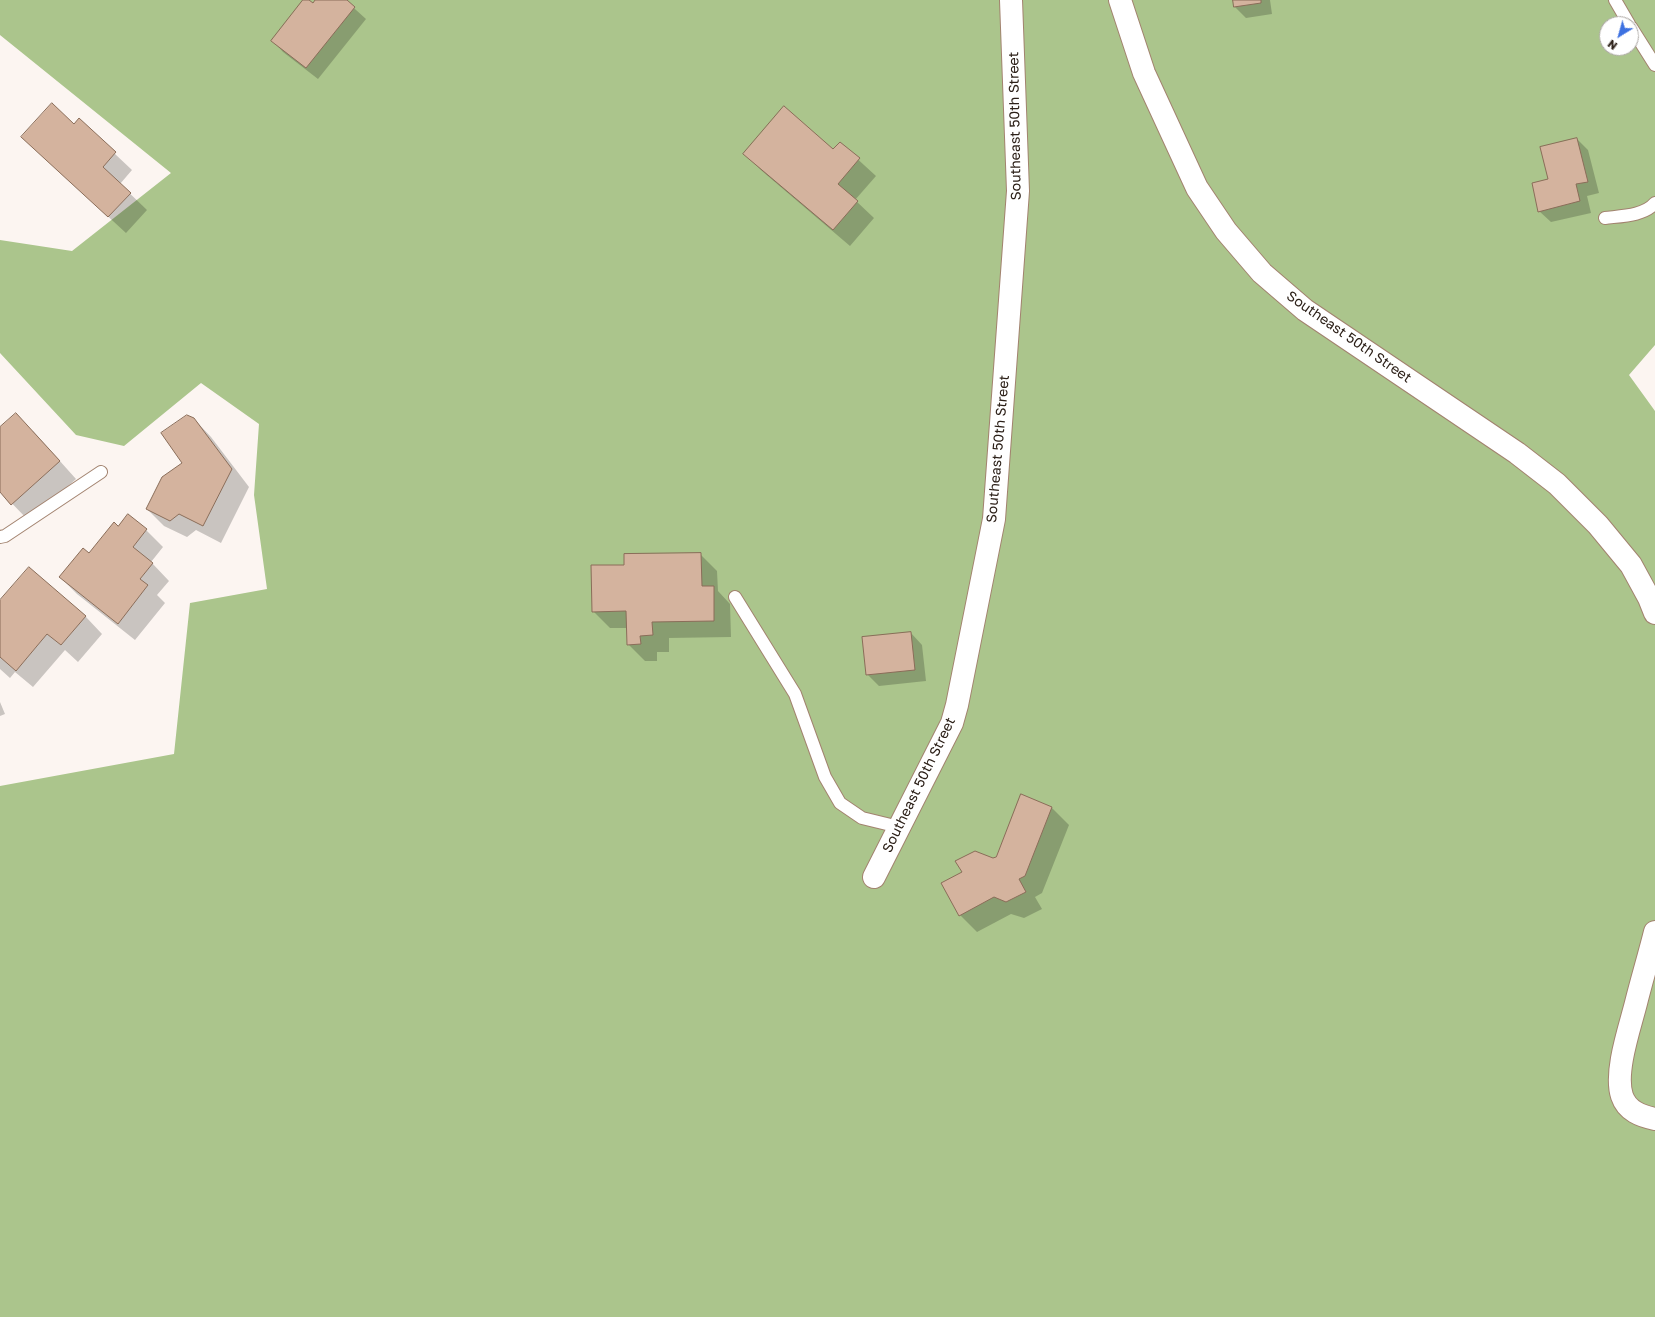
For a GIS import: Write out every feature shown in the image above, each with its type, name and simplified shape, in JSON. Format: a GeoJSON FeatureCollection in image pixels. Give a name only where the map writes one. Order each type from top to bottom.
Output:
{"type":"FeatureCollection","features":[{"type":"Feature","properties":{"kind":"street","name":"Southeast 50th Street"},"geometry":{"type":"LineString","coordinates":[[874,877],[952,723],[957,705],[994,519],[1018,190],[1011,0]]}},
{"type":"Feature","properties":{"kind":"street","name":"Southeast 50th Street"},"geometry":{"type":"LineString","coordinates":[[1120,0],[1144,73],[1197,188],[1226,231],[1262,273],[1305,310],[1511,449],[1557,484],[1598,525],[1631,565],[1649,598],[1655,613]]}},
{"type":"Feature","properties":{"kind":"street"},"geometry":{"type":"LineString","coordinates":[[1655,932],[1625,1045],[1620,1073],[1622,1096],[1628,1107],[1640,1116],[1655,1119]]}},
{"type":"Feature","properties":{"kind":"lane"},"geometry":{"type":"LineString","coordinates":[[1615,0],[1624,16]]}},
{"type":"Feature","properties":{"kind":"lane"},"geometry":{"type":"LineString","coordinates":[[1639,40],[1655,65]]}},
{"type":"Feature","properties":{"kind":"lane"},"geometry":{"type":"LineString","coordinates":[[1605,218],[1632,214],[1651,208],[1655,203]]}},
{"type":"Feature","properties":{"kind":"lane"},"geometry":{"type":"LineString","coordinates":[[0,537],[6,536],[101,472]]}},
{"type":"Feature","properties":{"kind":"lane"},"geometry":{"type":"LineString","coordinates":[[735,597],[795,694],[825,777],[840,803],[862,818],[899,827]]}},
{"type":"Feature","properties":{"kind":"green space"},"geometry":{"type":"Polygon","coordinates":[[[0,0],[1655,0],[1655,345],[1629,375],[1655,411],[1655,1317],[0,1317],[0,786],[174,754],[190,603],[267,589],[254,495],[259,424],[201,383],[124,446],[76,435],[0,353],[0,240],[72,251],[171,173],[0,35],[0,0]]]}},
{"type":"Feature","properties":{"kind":"building"},"geometry":{"type":"Polygon","coordinates":[[[303,0],[309,0],[313,3],[315,0],[347,0],[355,7],[306,68],[271,41],[303,0]]]}},
{"type":"Feature","properties":{"kind":"building"},"geometry":{"type":"Polygon","coordinates":[[[1233,0],[1261,0],[1261,3],[1234,7],[1233,0]]]}},
{"type":"Feature","properties":{"kind":"building"},"geometry":{"type":"Polygon","coordinates":[[[52,103],[74,124],[79,118],[116,152],[103,167],[131,193],[108,217],[21,137],[52,103]]]}},
{"type":"Feature","properties":{"kind":"building"},"geometry":{"type":"Polygon","coordinates":[[[784,106],[833,149],[840,142],[860,158],[838,184],[858,201],[833,230],[743,154],[784,106]]]}},
{"type":"Feature","properties":{"kind":"building"},"geometry":{"type":"Polygon","coordinates":[[[1577,138],[1588,182],[1576,184],[1580,201],[1538,212],[1532,183],[1548,179],[1540,147],[1577,138]]]}},
{"type":"Feature","properties":{"kind":"building"},"geometry":{"type":"Polygon","coordinates":[[[16,413],[60,461],[11,505],[0,492],[0,427],[16,413]]]}},
{"type":"Feature","properties":{"kind":"building"},"geometry":{"type":"Polygon","coordinates":[[[187,415],[194,418],[232,469],[203,526],[179,514],[170,521],[146,509],[162,477],[182,463],[161,433],[187,415]]]}},
{"type":"Feature","properties":{"kind":"building"},"geometry":{"type":"Polygon","coordinates":[[[128,514],[147,529],[133,547],[153,563],[140,579],[148,585],[118,624],[59,577],[83,548],[89,553],[114,522],[118,526],[128,514]]]}},
{"type":"Feature","properties":{"kind":"building"},"geometry":{"type":"Polygon","coordinates":[[[701,553],[702,586],[714,586],[714,621],[652,622],[653,635],[640,636],[641,644],[627,645],[626,611],[592,612],[591,565],[624,565],[624,554],[701,553]]]}},
{"type":"Feature","properties":{"kind":"building"},"geometry":{"type":"Polygon","coordinates":[[[29,567],[86,616],[61,645],[47,634],[16,671],[0,657],[0,600],[29,567]]]}},
{"type":"Feature","properties":{"kind":"building"},"geometry":{"type":"Polygon","coordinates":[[[911,632],[915,670],[866,675],[862,637],[911,632]]]}},
{"type":"Feature","properties":{"kind":"building"},"geometry":{"type":"Polygon","coordinates":[[[1021,794],[1052,807],[1025,876],[1019,879],[1026,892],[1006,902],[994,897],[959,916],[941,883],[962,872],[955,861],[975,851],[993,858],[996,857],[1021,794]]]}}]}
